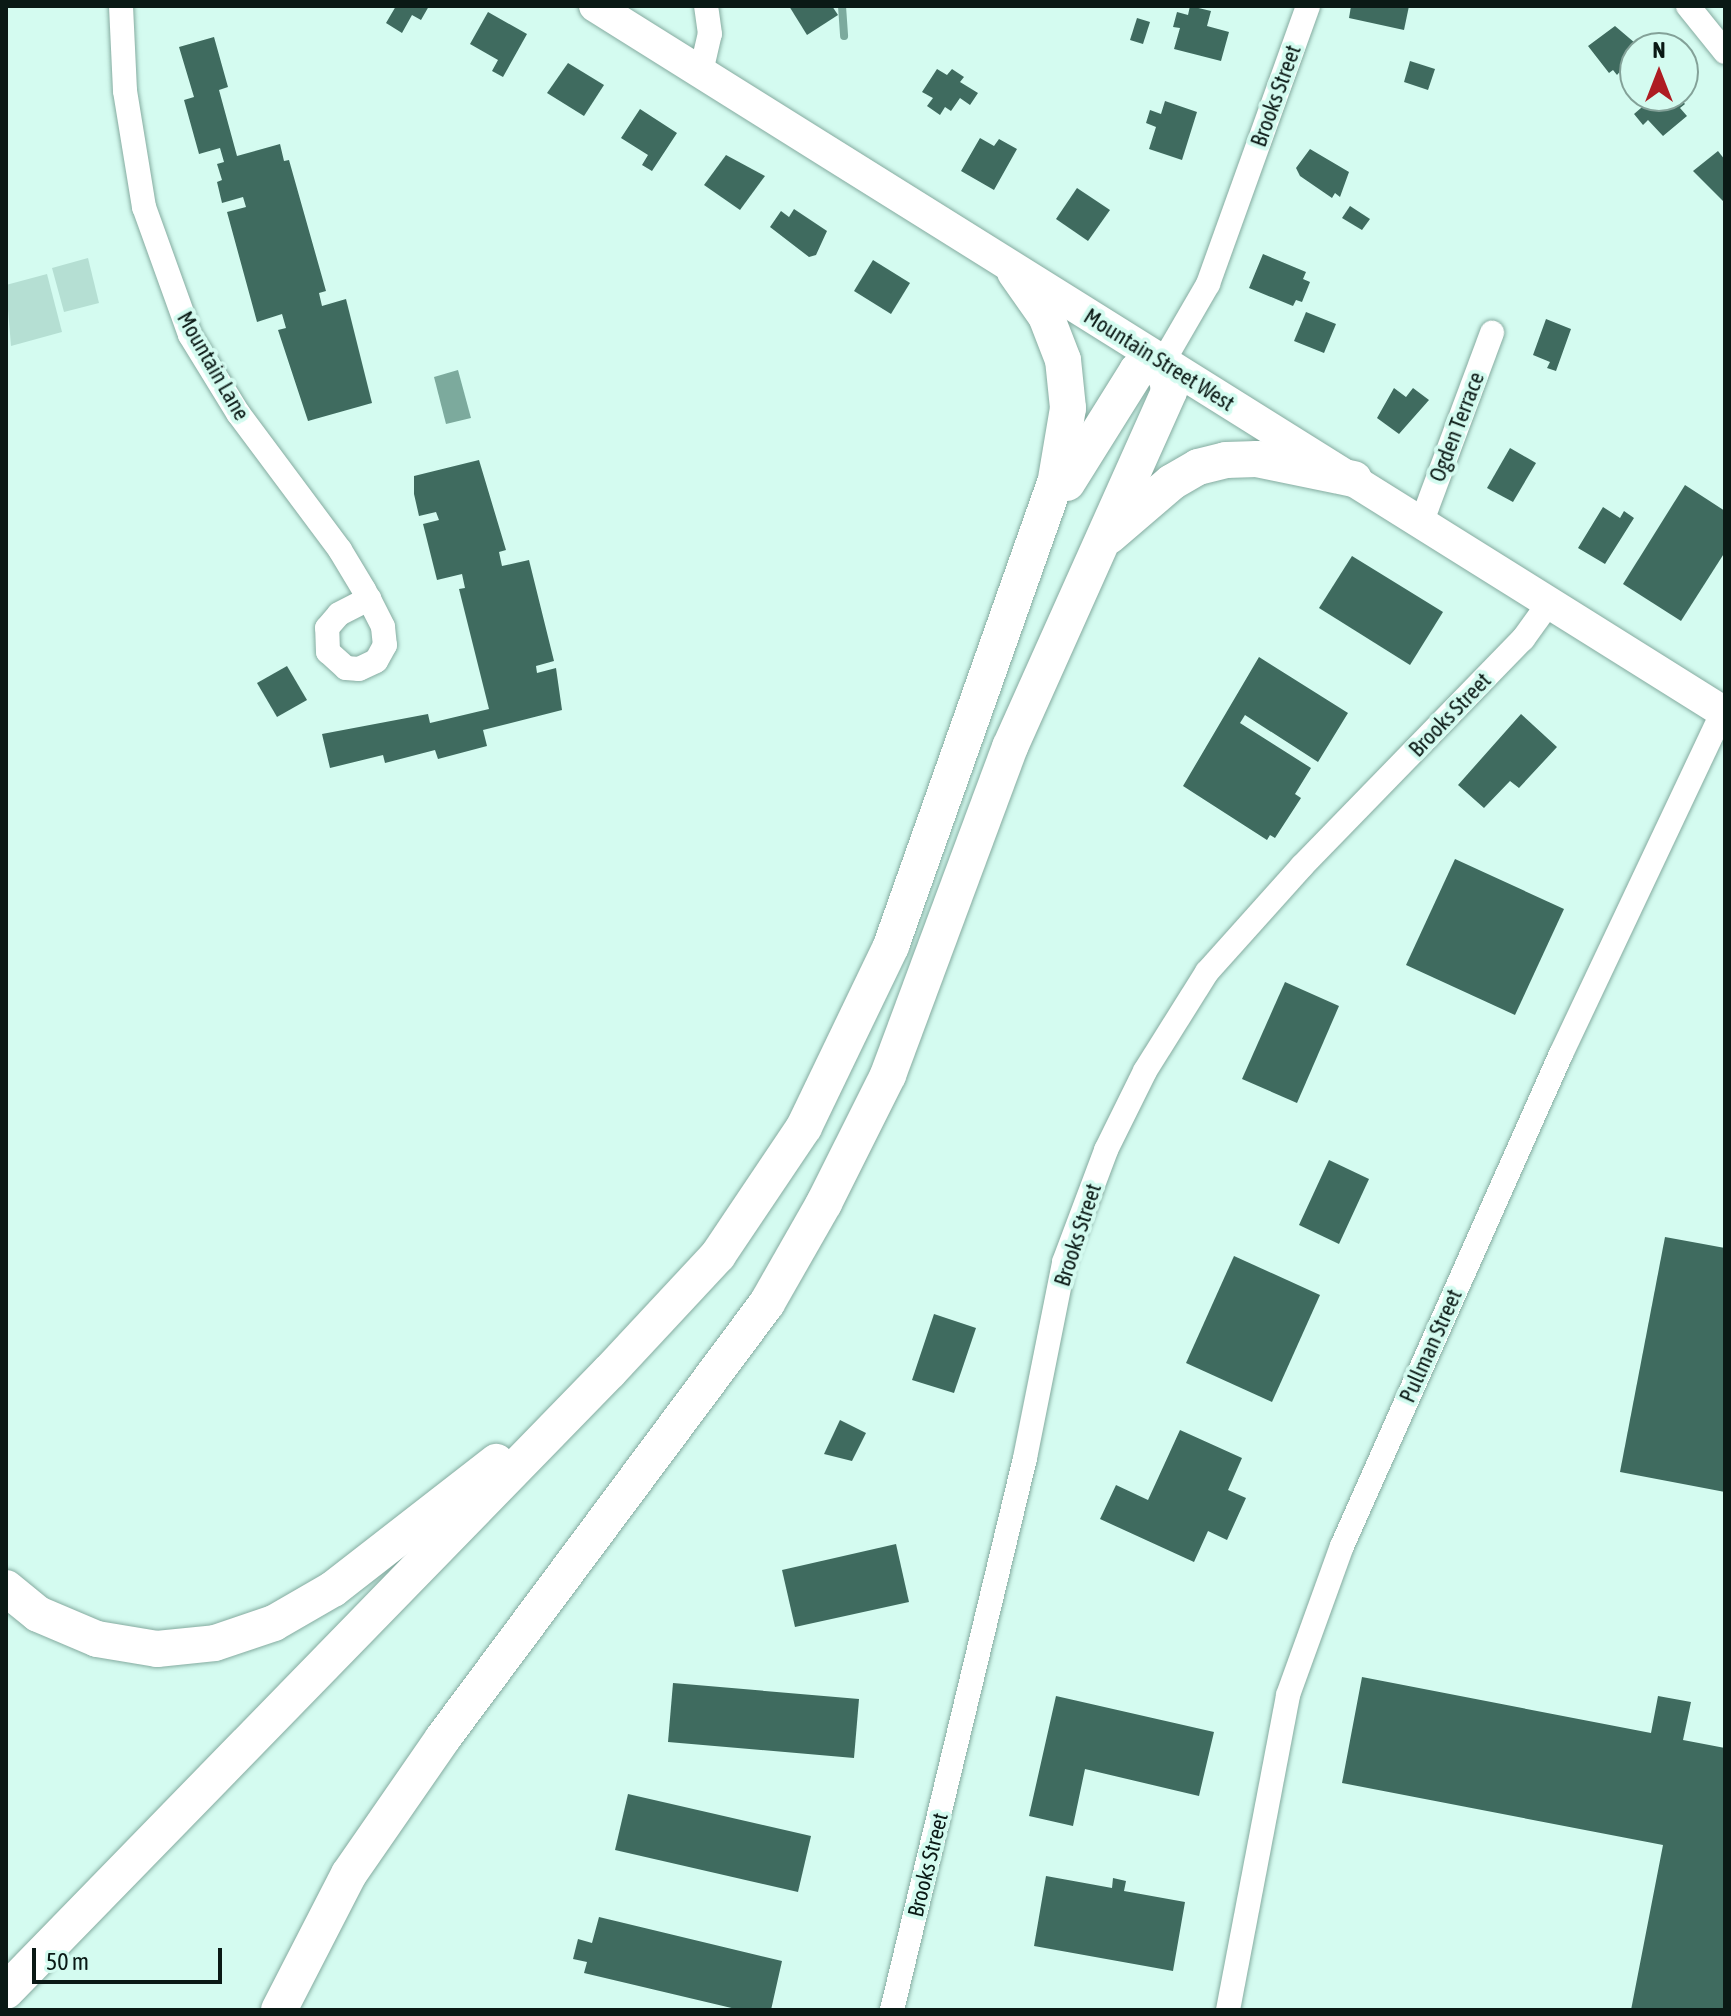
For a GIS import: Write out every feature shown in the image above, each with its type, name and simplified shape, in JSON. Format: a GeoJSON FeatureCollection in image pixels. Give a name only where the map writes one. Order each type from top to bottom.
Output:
{"type":"FeatureCollection","features":[{"type":"Feature","properties":{"kind":"highway"},"geometry":{"type":"LineString","coordinates":[[6,1991],[582,1401],[718,1255],[804,1127],[891,946],[1046,519],[1066,437],[1067,384],[1046,316],[1015,272]]}},
{"type":"Feature","properties":{"kind":"highway"},"geometry":{"type":"LineString","coordinates":[[279,2010],[349,1874],[443,1738],[767,1303],[824,1203],[888,1075],[1010,747],[1169,391],[1164,360],[1137,371],[1124,387],[1046,519]]}},
{"type":"Feature","properties":{"kind":"highway"},"geometry":{"type":"LineString","coordinates":[[1102,542],[1172,482],[1198,467],[1257,459],[1354,479]]}},
{"type":"Feature","properties":{"kind":"highway"},"geometry":{"type":"LineString","coordinates":[[6,1588],[38,1614],[76,1633],[125,1645],[187,1648],[246,1635],[333,1589],[582,1401]]}},
{"type":"Feature","properties":{"kind":"main road","name":"Mountain Street West"},"geometry":{"type":"LineString","coordinates":[[595,6],[995,253],[1015,272],[1164,360],[1724,712]]}},
{"type":"Feature","properties":{"kind":"street","name":"Mountain Lane"},"geometry":{"type":"LineString","coordinates":[[121,6],[125,91],[144,207],[190,335],[238,413],[340,550],[369,599]]}},
{"type":"Feature","properties":{"kind":"street"},"geometry":{"type":"LineString","coordinates":[[701,72],[710,34],[706,6]]}},
{"type":"Feature","properties":{"kind":"street","name":"Brooks Street"},"geometry":{"type":"LineString","coordinates":[[1164,360],[1208,284],[1308,6]]}},
{"type":"Feature","properties":{"kind":"street"},"geometry":{"type":"LineString","coordinates":[[1688,6],[1725,52]]}},
{"type":"Feature","properties":{"kind":"street","name":"Ogden Terrace"},"geometry":{"type":"LineString","coordinates":[[1422,521],[1492,333]]}},
{"type":"Feature","properties":{"kind":"street","name":"Brooks Street"},"geometry":{"type":"LineString","coordinates":[[892,2010],[1025,1458],[1064,1262],[1106,1150],[1145,1071],[1207,972],[1523,639],[1549,603]]}},
{"type":"Feature","properties":{"kind":"street","name":"Pullman Street"},"geometry":{"type":"LineString","coordinates":[[1228,2010],[1288,1695],[1342,1546],[1561,1054],[1724,712]]}},
{"type":"Feature","properties":{"kind":"shaded area"},"geometry":{"type":"Polygon","coordinates":[[[88,258],[99,303],[64,312],[52,268],[88,258]]]}},
{"type":"Feature","properties":{"kind":"shaded area"},"geometry":{"type":"Polygon","coordinates":[[[47,274],[62,332],[11,346],[6,285],[47,274]]]}},
{"type":"Feature","properties":{"kind":"shaded area"},"geometry":{"type":"Polygon","coordinates":[[[458,370],[471,418],[446,424],[434,377],[458,370]]]}},
{"type":"Feature","properties":{"kind":"building"},"geometry":{"type":"Polygon","coordinates":[[[396,6],[429,6],[421,20],[412,15],[402,33],[386,23],[396,6]]]}},
{"type":"Feature","properties":{"kind":"building"},"geometry":{"type":"Polygon","coordinates":[[[789,6],[832,6],[838,15],[807,35],[789,6]]]}},
{"type":"Feature","properties":{"kind":"building"},"geometry":{"type":"Polygon","coordinates":[[[1190,6],[1211,11],[1207,26],[1229,32],[1221,61],[1174,49],[1180,28],[1173,27],[1177,12],[1188,15],[1190,6]]]}},
{"type":"Feature","properties":{"kind":"building"},"geometry":{"type":"Polygon","coordinates":[[[1351,6],[1409,6],[1404,30],[1349,18],[1351,6]]]}},
{"type":"Feature","properties":{"kind":"building"},"geometry":{"type":"Polygon","coordinates":[[[488,12],[527,34],[503,77],[492,71],[498,60],[470,44],[488,12]]]}},
{"type":"Feature","properties":{"kind":"building"},"geometry":{"type":"Polygon","coordinates":[[[1137,18],[1150,22],[1143,44],[1130,40],[1137,18]]]}},
{"type":"Feature","properties":{"kind":"building"},"geometry":{"type":"Polygon","coordinates":[[[1615,26],[1622,32],[1619,32],[1617,75],[1613,70],[1609,73],[1588,46],[1615,26]]]}},
{"type":"Feature","properties":{"kind":"building"},"geometry":{"type":"Polygon","coordinates":[[[214,37],[228,87],[219,90],[237,156],[280,144],[284,161],[289,160],[326,291],[319,293],[322,306],[346,299],[372,403],[308,421],[278,330],[286,328],[282,314],[257,322],[227,212],[246,207],[243,197],[222,203],[217,182],[222,180],[217,164],[224,162],[220,148],[199,154],[184,100],[194,97],[179,47],[214,37]]]}},
{"type":"Feature","properties":{"kind":"building"},"geometry":{"type":"Polygon","coordinates":[[[1410,61],[1435,69],[1428,90],[1404,82],[1410,61]]]}},
{"type":"Feature","properties":{"kind":"building"},"geometry":{"type":"Polygon","coordinates":[[[568,63],[604,85],[584,116],[547,93],[568,63]]]}},
{"type":"Feature","properties":{"kind":"building"},"geometry":{"type":"Polygon","coordinates":[[[937,69],[947,75],[952,69],[964,77],[960,82],[978,93],[970,105],[960,98],[951,111],[945,107],[940,115],[927,106],[933,98],[922,92],[937,69]]]}},
{"type":"Feature","properties":{"kind":"building"},"geometry":{"type":"Polygon","coordinates":[[[1165,101],[1197,112],[1182,160],[1149,149],[1156,127],[1146,123],[1150,110],[1161,114],[1165,101]]]}},
{"type":"Feature","properties":{"kind":"building"},"geometry":{"type":"Polygon","coordinates":[[[640,109],[677,133],[652,171],[642,165],[648,155],[621,138],[640,109]]]}},
{"type":"Feature","properties":{"kind":"building"},"geometry":{"type":"Polygon","coordinates":[[[1684,112],[1687,116],[1663,136],[1648,120],[1643,125],[1634,114],[1684,112]]]}},
{"type":"Feature","properties":{"kind":"building"},"geometry":{"type":"Polygon","coordinates":[[[980,138],[994,146],[999,139],[1017,149],[994,190],[961,171],[980,138]]]}},
{"type":"Feature","properties":{"kind":"building"},"geometry":{"type":"Polygon","coordinates":[[[1310,149],[1349,172],[1340,197],[1335,193],[1332,198],[1300,176],[1296,168],[1310,149]]]}},
{"type":"Feature","properties":{"kind":"building"},"geometry":{"type":"Polygon","coordinates":[[[1718,151],[1725,160],[1725,203],[1693,171],[1718,151]]]}},
{"type":"Feature","properties":{"kind":"building"},"geometry":{"type":"Polygon","coordinates":[[[726,155],[765,176],[740,210],[704,185],[726,155]]]}},
{"type":"Feature","properties":{"kind":"building"},"geometry":{"type":"Polygon","coordinates":[[[1077,188],[1110,210],[1088,241],[1056,219],[1077,188]]]}},
{"type":"Feature","properties":{"kind":"building"},"geometry":{"type":"Polygon","coordinates":[[[1350,206],[1370,219],[1362,230],[1342,218],[1350,206]]]}},
{"type":"Feature","properties":{"kind":"building"},"geometry":{"type":"Polygon","coordinates":[[[794,209],[827,231],[816,255],[809,257],[770,227],[781,211],[789,217],[794,209]]]}},
{"type":"Feature","properties":{"kind":"building"},"geometry":{"type":"Polygon","coordinates":[[[1263,254],[1306,272],[1303,279],[1310,282],[1302,302],[1296,300],[1293,306],[1249,288],[1263,254]]]}},
{"type":"Feature","properties":{"kind":"building"},"geometry":{"type":"Polygon","coordinates":[[[873,260],[910,283],[891,314],[854,291],[873,260]]]}},
{"type":"Feature","properties":{"kind":"building"},"geometry":{"type":"Polygon","coordinates":[[[1306,312],[1336,324],[1324,353],[1294,341],[1306,312]]]}},
{"type":"Feature","properties":{"kind":"building"},"geometry":{"type":"Polygon","coordinates":[[[1546,319],[1571,329],[1556,371],[1547,368],[1550,362],[1533,355],[1546,319]]]}},
{"type":"Feature","properties":{"kind":"building"},"geometry":{"type":"Polygon","coordinates":[[[1394,388],[1406,397],[1413,388],[1429,400],[1399,434],[1377,418],[1394,388]]]}},
{"type":"Feature","properties":{"kind":"building"},"geometry":{"type":"Polygon","coordinates":[[[1510,448],[1536,463],[1513,502],[1487,488],[1510,448]]]}},
{"type":"Feature","properties":{"kind":"building"},"geometry":{"type":"Polygon","coordinates":[[[479,460],[506,550],[499,552],[502,566],[529,560],[554,661],[536,666],[537,673],[556,668],[562,710],[483,730],[487,746],[438,759],[435,750],[385,763],[383,755],[330,768],[322,734],[428,714],[430,723],[489,709],[459,589],[465,588],[462,574],[437,580],[423,524],[439,520],[436,512],[419,516],[414,494],[414,476],[479,460]]]}},
{"type":"Feature","properties":{"kind":"building"},"geometry":{"type":"Polygon","coordinates":[[[1685,485],[1725,511],[1725,552],[1681,621],[1623,584],[1685,485]]]}},
{"type":"Feature","properties":{"kind":"building"},"geometry":{"type":"Polygon","coordinates":[[[1603,507],[1620,518],[1624,511],[1634,518],[1605,564],[1578,548],[1603,507]]]}},
{"type":"Feature","properties":{"kind":"building"},"geometry":{"type":"Polygon","coordinates":[[[1352,556],[1443,612],[1410,665],[1319,608],[1352,556]]]}},
{"type":"Feature","properties":{"kind":"building"},"geometry":{"type":"Polygon","coordinates":[[[1259,657],[1348,713],[1318,762],[1245,715],[1240,723],[1311,768],[1295,794],[1301,798],[1275,838],[1270,835],[1267,840],[1183,786],[1259,657]]]}},
{"type":"Feature","properties":{"kind":"building"},"geometry":{"type":"Polygon","coordinates":[[[287,666],[307,700],[277,717],[257,683],[287,666]]]}},
{"type":"Feature","properties":{"kind":"building"},"geometry":{"type":"Polygon","coordinates":[[[1521,714],[1557,747],[1519,788],[1510,781],[1484,808],[1458,785],[1521,714]]]}},
{"type":"Feature","properties":{"kind":"building"},"geometry":{"type":"Polygon","coordinates":[[[1455,859],[1564,909],[1515,1015],[1406,965],[1455,859]]]}},
{"type":"Feature","properties":{"kind":"building"},"geometry":{"type":"Polygon","coordinates":[[[1285,982],[1339,1006],[1297,1103],[1242,1079],[1285,982]]]}},
{"type":"Feature","properties":{"kind":"building"},"geometry":{"type":"Polygon","coordinates":[[[1329,1160],[1369,1179],[1339,1244],[1299,1225],[1329,1160]]]}},
{"type":"Feature","properties":{"kind":"building"},"geometry":{"type":"Polygon","coordinates":[[[1665,1237],[1725,1248],[1725,1492],[1620,1472],[1665,1237]]]}},
{"type":"Feature","properties":{"kind":"building"},"geometry":{"type":"Polygon","coordinates":[[[1234,1256],[1320,1295],[1272,1402],[1186,1363],[1234,1256]]]}},
{"type":"Feature","properties":{"kind":"building"},"geometry":{"type":"Polygon","coordinates":[[[934,1314],[976,1328],[954,1393],[912,1380],[934,1314]]]}},
{"type":"Feature","properties":{"kind":"building"},"geometry":{"type":"Polygon","coordinates":[[[840,1420],[866,1433],[852,1461],[824,1454],[840,1420]]]}},
{"type":"Feature","properties":{"kind":"building"},"geometry":{"type":"Polygon","coordinates":[[[1180,1430],[1242,1458],[1228,1490],[1246,1498],[1227,1540],[1208,1531],[1194,1562],[1100,1519],[1116,1485],[1148,1500],[1180,1430]]]}},
{"type":"Feature","properties":{"kind":"building"},"geometry":{"type":"Polygon","coordinates":[[[896,1544],[909,1602],[795,1627],[782,1570],[896,1544]]]}},
{"type":"Feature","properties":{"kind":"building"},"geometry":{"type":"Polygon","coordinates":[[[1362,1677],[1651,1733],[1658,1696],[1691,1702],[1683,1740],[1725,1748],[1725,2010],[1631,2010],[1663,1845],[1342,1783],[1362,1677]]]}},
{"type":"Feature","properties":{"kind":"building"},"geometry":{"type":"Polygon","coordinates":[[[673,1683],[859,1699],[854,1758],[668,1742],[673,1683]]]}},
{"type":"Feature","properties":{"kind":"building"},"geometry":{"type":"Polygon","coordinates":[[[1056,1696],[1214,1732],[1199,1796],[1085,1769],[1073,1826],[1029,1816],[1056,1696]]]}},
{"type":"Feature","properties":{"kind":"building"},"geometry":{"type":"Polygon","coordinates":[[[628,1794],[811,1836],[798,1892],[615,1850],[628,1794]]]}},
{"type":"Feature","properties":{"kind":"building"},"geometry":{"type":"Polygon","coordinates":[[[1046,1876],[1112,1888],[1113,1878],[1126,1881],[1124,1891],[1185,1902],[1173,1971],[1034,1946],[1046,1876]]]}},
{"type":"Feature","properties":{"kind":"building"},"geometry":{"type":"Polygon","coordinates":[[[599,1917],[782,1961],[771,2010],[740,2010],[584,1973],[587,1962],[573,1959],[578,1939],[592,1943],[599,1917]]]}},
{"type":"Feature","properties":{"kind":"waterway"},"geometry":{"type":"LineString","coordinates":[[842,6],[844,36]]}}]}
